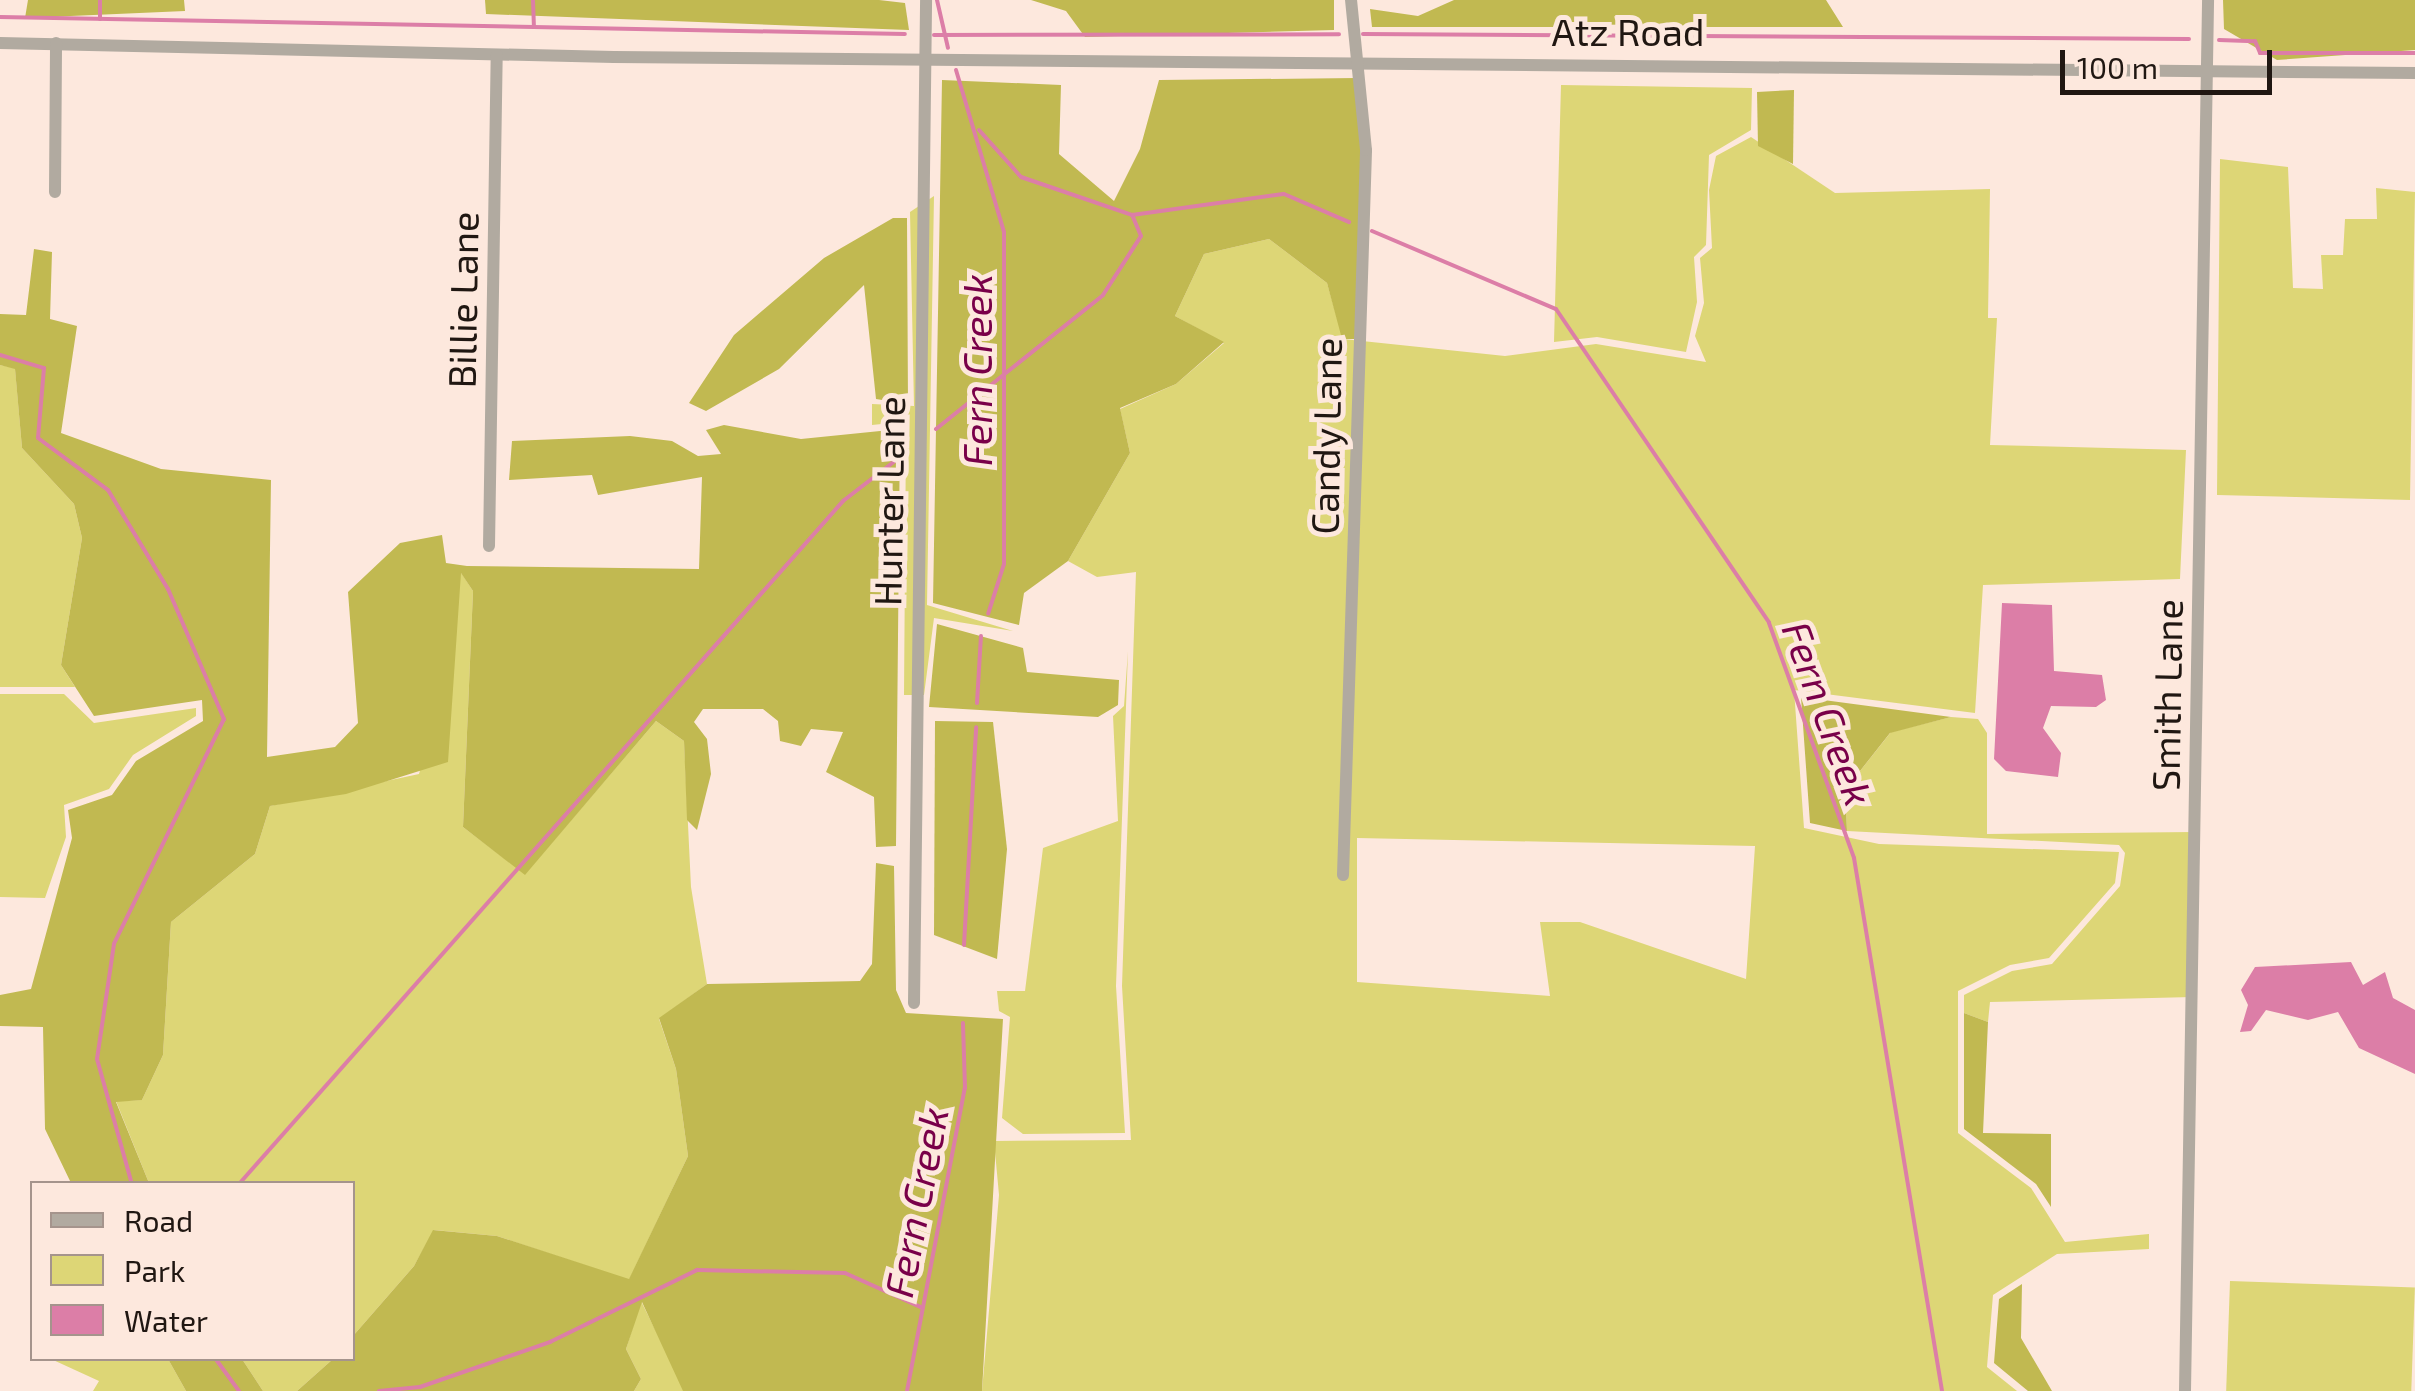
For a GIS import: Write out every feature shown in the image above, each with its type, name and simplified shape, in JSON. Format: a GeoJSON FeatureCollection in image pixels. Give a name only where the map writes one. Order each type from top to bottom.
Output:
{"type":"FeatureCollection","features":[{"type":"Feature","properties":{"kind":"street","name":"Hunter Lane"},"geometry":{"type":"LineString","coordinates":[[914,1003],[926,0]]}},
{"type":"Feature","properties":{"kind":"street","name":"Candy Lane"},"geometry":{"type":"LineString","coordinates":[[1343,875],[1366,150],[1352,60],[1351,0]]}},
{"type":"Feature","properties":{"kind":"street","name":"Smith Lane"},"geometry":{"type":"LineString","coordinates":[[2185,1391],[2208,0]]}},
{"type":"Feature","properties":{"kind":"street","name":"Atz Road"},"geometry":{"type":"LineString","coordinates":[[0,42],[498,55],[1352,60],[2415,74]]}},
{"type":"Feature","properties":{"kind":"street"},"geometry":{"type":"LineString","coordinates":[[55,192],[56,43]]}},
{"type":"Feature","properties":{"kind":"street","name":"Billie Lane"},"geometry":{"type":"LineString","coordinates":[[490,546],[498,55]]}},
{"type":"Feature","properties":{"kind":"green space"},"geometry":{"type":"Polygon","coordinates":[[[1561,85],[1752,88],[1751,130],[1709,155],[1706,245],[1694,257],[1697,302],[1686,352],[1597,337],[1554,342],[1561,85]]]}},
{"type":"Feature","properties":{"kind":"green space"},"geometry":{"type":"Polygon","coordinates":[[[1751,137],[1835,193],[1990,189],[1988,318],[1997,318],[1990,445],[2186,450],[2180,579],[1983,585],[1975,713],[1794,690],[1804,828],[1879,844],[2119,852],[2115,883],[2049,958],[2010,965],[1958,991],[1958,1133],[2031,1188],[2065,1242],[2149,1234],[2149,1249],[2057,1254],[1993,1295],[1987,1367],[2017,1391],[982,1391],[999,1195],[994,1141],[1131,1140],[1122,986],[1136,572],[1097,577],[1068,561],[1130,453],[1120,409],[1176,384],[1224,343],[1175,316],[1204,254],[1269,239],[1327,283],[1343,339],[1505,356],[1596,344],[1706,362],[1695,336],[1704,303],[1700,258],[1712,248],[1709,190],[1716,156],[1751,137]],[[1357,838],[1357,982],[1550,996],[1540,922],[1580,922],[1746,979],[1755,846],[1357,838]]]}},
{"type":"Feature","properties":{"kind":"green space"},"geometry":{"type":"Polygon","coordinates":[[[2220,159],[2288,167],[2293,288],[2323,289],[2321,255],[2343,255],[2345,219],[2377,219],[2376,188],[2415,192],[2410,500],[2217,495],[2220,159]]]}},
{"type":"Feature","properties":{"kind":"green space"},"geometry":{"type":"Polygon","coordinates":[[[934,196],[927,605],[1013,631],[934,618],[924,695],[904,695],[906,429],[901,422],[872,425],[872,404],[914,406],[910,212],[934,196]]]}},
{"type":"Feature","properties":{"kind":"green space"},"geometry":{"type":"Polygon","coordinates":[[[0,365],[15,368],[22,448],[74,504],[82,538],[61,665],[75,687],[0,687],[0,365]]]}},
{"type":"Feature","properties":{"kind":"green space"},"geometry":{"type":"Polygon","coordinates":[[[460,571],[473,591],[463,827],[525,874],[656,721],[684,741],[691,887],[707,984],[659,1019],[676,1069],[688,1156],[629,1280],[497,1236],[434,1230],[414,1266],[355,1334],[355,1181],[148,1181],[116,1101],[142,1100],[163,1055],[171,922],[255,854],[270,806],[419,774],[454,646],[460,571]]]}},
{"type":"Feature","properties":{"kind":"green space"},"geometry":{"type":"Polygon","coordinates":[[[1128,651],[1116,986],[1125,1133],[1023,1134],[1002,1118],[1010,1017],[999,1011],[997,991],[1025,991],[1043,848],[1118,821],[1113,716],[1124,706],[1128,651]]]}},
{"type":"Feature","properties":{"kind":"green space"},"geometry":{"type":"Polygon","coordinates":[[[0,694],[64,694],[94,723],[196,708],[196,716],[133,755],[109,789],[64,805],[66,837],[45,898],[0,897],[0,694]]]}},
{"type":"Feature","properties":{"kind":"green space"},"geometry":{"type":"Polygon","coordinates":[[[1951,717],[1978,719],[1987,733],[1987,834],[2195,832],[2192,997],[1990,1002],[1988,1022],[1964,1013],[1964,995],[2012,971],[2052,964],[2120,886],[2125,853],[2119,845],[1847,831],[1845,790],[1891,732],[1951,717]]]}},
{"type":"Feature","properties":{"kind":"green space"},"geometry":{"type":"Polygon","coordinates":[[[2230,1281],[2415,1287],[2411,1391],[2226,1391],[2230,1281]]]}},
{"type":"Feature","properties":{"kind":"green space"},"geometry":{"type":"Polygon","coordinates":[[[641,1301],[683,1391],[634,1391],[641,1379],[626,1349],[641,1301]]]}},
{"type":"Feature","properties":{"kind":"green space"},"geometry":{"type":"Polygon","coordinates":[[[55,1361],[169,1361],[186,1391],[93,1391],[99,1381],[55,1361]]]}},
{"type":"Feature","properties":{"kind":"green space"},"geometry":{"type":"Polygon","coordinates":[[[243,1361],[331,1361],[297,1391],[263,1391],[243,1361]]]}},
{"type":"Feature","properties":{"kind":"shaded area"},"geometry":{"type":"Polygon","coordinates":[[[28,0],[184,0],[185,11],[25,18],[28,0]]]}},
{"type":"Feature","properties":{"kind":"shaded area"},"geometry":{"type":"Polygon","coordinates":[[[485,0],[879,0],[905,3],[909,30],[486,14],[485,0]]]}},
{"type":"Feature","properties":{"kind":"shaded area"},"geometry":{"type":"Polygon","coordinates":[[[1031,0],[1334,0],[1334,30],[1085,37],[1066,11],[1031,0]]]}},
{"type":"Feature","properties":{"kind":"shaded area"},"geometry":{"type":"Polygon","coordinates":[[[1454,0],[1826,0],[1843,27],[1372,27],[1370,9],[1418,16],[1454,0]]]}},
{"type":"Feature","properties":{"kind":"shaded area"},"geometry":{"type":"Polygon","coordinates":[[[2223,0],[2415,0],[2415,50],[2277,60],[2224,29],[2223,0]]]}},
{"type":"Feature","properties":{"kind":"shaded area"},"geometry":{"type":"Polygon","coordinates":[[[1357,78],[1364,108],[1357,339],[1342,339],[1327,283],[1269,239],[1204,254],[1175,316],[1224,342],[1176,384],[1120,408],[1130,453],[1068,561],[1024,593],[1019,625],[933,603],[942,80],[1061,85],[1059,154],[1114,201],[1140,149],[1159,80],[1357,78]]]}},
{"type":"Feature","properties":{"kind":"shaded area"},"geometry":{"type":"Polygon","coordinates":[[[1794,90],[1793,164],[1758,146],[1757,92],[1794,90]]]}},
{"type":"Feature","properties":{"kind":"shaded area"},"geometry":{"type":"Polygon","coordinates":[[[893,218],[907,218],[908,404],[876,399],[864,285],[779,369],[706,411],[689,403],[734,335],[824,258],[893,218]]]}},
{"type":"Feature","properties":{"kind":"shaded area"},"geometry":{"type":"Polygon","coordinates":[[[34,249],[52,252],[50,319],[77,326],[61,433],[161,469],[271,480],[267,757],[335,747],[358,723],[348,592],[400,543],[442,535],[446,563],[467,566],[699,569],[702,477],[598,495],[592,475],[509,480],[512,441],[630,436],[672,441],[698,456],[721,454],[706,430],[724,425],[801,439],[900,429],[896,846],[876,847],[874,797],[826,772],[843,732],[811,729],[801,746],[780,741],[778,721],[763,709],[703,709],[694,722],[707,739],[711,774],[697,830],[687,820],[684,741],[656,721],[525,875],[463,827],[473,591],[461,573],[448,762],[346,794],[270,806],[255,854],[171,922],[163,1055],[142,1100],[116,1102],[148,1181],[70,1181],[45,1129],[43,1027],[0,1026],[0,995],[31,989],[72,838],[68,810],[112,795],[136,761],[203,721],[202,700],[94,716],[61,665],[82,538],[74,504],[22,448],[15,369],[0,365],[0,314],[26,315],[34,249]]]}},
{"type":"Feature","properties":{"kind":"shaded area"},"geometry":{"type":"Polygon","coordinates":[[[937,624],[1023,648],[1027,672],[1119,680],[1118,705],[1098,717],[929,707],[937,624]]]}},
{"type":"Feature","properties":{"kind":"shaded area"},"geometry":{"type":"Polygon","coordinates":[[[1801,697],[1951,717],[1890,733],[1845,790],[1847,831],[1810,823],[1801,697]]]}},
{"type":"Feature","properties":{"kind":"shaded area"},"geometry":{"type":"Polygon","coordinates":[[[935,721],[993,722],[1007,849],[997,959],[934,935],[935,721]]]}},
{"type":"Feature","properties":{"kind":"shaded area"},"geometry":{"type":"Polygon","coordinates":[[[876,863],[894,866],[896,990],[906,1013],[1003,1019],[982,1391],[683,1391],[642,1302],[626,1349],[641,1379],[634,1391],[297,1391],[331,1361],[355,1361],[355,1334],[414,1266],[433,1230],[497,1236],[629,1279],[688,1156],[676,1069],[659,1018],[707,984],[860,981],[872,964],[876,863]]]}},
{"type":"Feature","properties":{"kind":"shaded area"},"geometry":{"type":"Polygon","coordinates":[[[1964,1013],[1988,1022],[1983,1133],[2051,1134],[2051,1207],[2036,1184],[1964,1129],[1964,1013]]]}},
{"type":"Feature","properties":{"kind":"shaded area"},"geometry":{"type":"Polygon","coordinates":[[[2022,1284],[2021,1338],[2052,1391],[2028,1391],[1994,1363],[1999,1299],[2022,1284]]]}},
{"type":"Feature","properties":{"kind":"shaded area"},"geometry":{"type":"Polygon","coordinates":[[[169,1361],[243,1361],[263,1391],[186,1391],[169,1361]]]}},
{"type":"Feature","properties":{"kind":"water"},"geometry":{"type":"Polygon","coordinates":[[[2002,603],[2052,605],[2054,671],[2102,675],[2106,700],[2096,707],[2051,706],[2043,728],[2061,753],[2058,777],[2006,771],[1994,759],[2002,603]]]}},
{"type":"Feature","properties":{"kind":"water"},"geometry":{"type":"Polygon","coordinates":[[[2351,962],[2363,985],[2385,972],[2393,998],[2415,1010],[2415,1074],[2359,1048],[2338,1012],[2308,1020],[2266,1010],[2251,1031],[2240,1032],[2248,1005],[2241,990],[2255,967],[2351,962]]]}},
{"type":"Feature","properties":{"kind":"waterway"},"geometry":{"type":"LineString","coordinates":[[100,0],[100,19]]}},
{"type":"Feature","properties":{"kind":"waterway"},"geometry":{"type":"LineString","coordinates":[[533,0],[534,26]]}},
{"type":"Feature","properties":{"kind":"waterway","name":"Fern Creek"},"geometry":{"type":"LineString","coordinates":[[937,0],[948,48]]}},
{"type":"Feature","properties":{"kind":"waterway"},"geometry":{"type":"LineString","coordinates":[[0,17],[905,34]]}},
{"type":"Feature","properties":{"kind":"waterway"},"geometry":{"type":"LineString","coordinates":[[934,35],[1339,34]]}},
{"type":"Feature","properties":{"kind":"waterway"},"geometry":{"type":"LineString","coordinates":[[1363,34],[2189,39]]}},
{"type":"Feature","properties":{"kind":"waterway"},"geometry":{"type":"LineString","coordinates":[[2219,40],[2255,41],[2260,53],[2415,53]]}},
{"type":"Feature","properties":{"kind":"waterway","name":"Fern Creek"},"geometry":{"type":"LineString","coordinates":[[956,70],[1004,232],[1004,564],[988,614]]}},
{"type":"Feature","properties":{"kind":"waterway","name":"Fern Creek"},"geometry":{"type":"LineString","coordinates":[[979,130],[1021,177],[1132,215],[1284,194],[1349,222]]}},
{"type":"Feature","properties":{"kind":"waterway"},"geometry":{"type":"LineString","coordinates":[[936,429],[1103,295],[1141,236],[1132,215]]}},
{"type":"Feature","properties":{"kind":"waterway","name":"Fern Creek"},"geometry":{"type":"LineString","coordinates":[[1372,231],[1556,309],[1769,623],[1854,858],[1942,1391]]}},
{"type":"Feature","properties":{"kind":"waterway"},"geometry":{"type":"LineString","coordinates":[[0,355],[44,368],[38,438],[108,490],[168,589],[224,719],[114,944],[97,1059],[131,1181]]}},
{"type":"Feature","properties":{"kind":"waterway"},"geometry":{"type":"LineString","coordinates":[[242,1181],[843,501],[904,454]]}},
{"type":"Feature","properties":{"kind":"waterway","name":"Fern Creek"},"geometry":{"type":"LineString","coordinates":[[977,703],[981,636]]}},
{"type":"Feature","properties":{"kind":"waterway","name":"Fern Creek"},"geometry":{"type":"LineString","coordinates":[[964,945],[976,727]]}},
{"type":"Feature","properties":{"kind":"waterway","name":"Fern Creek"},"geometry":{"type":"LineString","coordinates":[[907,1391],[965,1088],[963,1023]]}},
{"type":"Feature","properties":{"kind":"waterway"},"geometry":{"type":"LineString","coordinates":[[379,1391],[420,1387],[550,1342],[697,1270],[845,1273],[923,1308]]}},
{"type":"Feature","properties":{"kind":"waterway"},"geometry":{"type":"LineString","coordinates":[[217,1361],[239,1391]]}}]}
